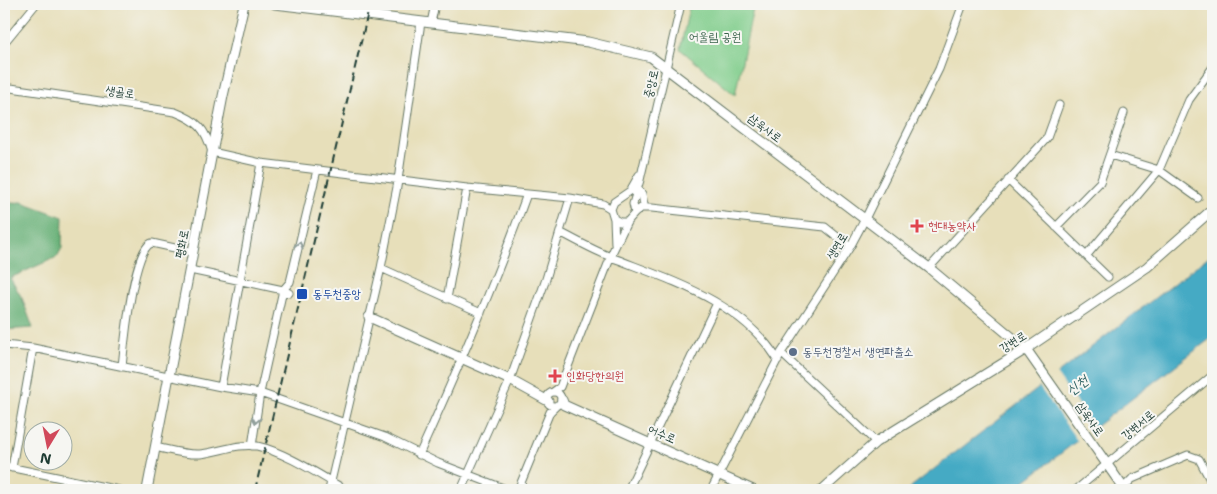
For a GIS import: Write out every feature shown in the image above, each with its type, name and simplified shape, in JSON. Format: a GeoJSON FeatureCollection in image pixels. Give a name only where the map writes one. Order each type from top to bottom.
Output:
{"type":"FeatureCollection","features":[{"type":"Feature","properties":{"kind":"main road","name":"평화로"},"geometry":{"type":"LineString","coordinates":[[148,490],[168,376],[212,152],[244,4]]}},
{"type":"Feature","properties":{"kind":"main road","name":"삼육사로"},"geometry":{"type":"LineString","coordinates":[[275,4],[336,8],[421,22],[588,42],[651,57],[929,268],[1026,349],[1124,489]]}},
{"type":"Feature","properties":{"kind":"main road","name":"강변로"},"geometry":{"type":"LineString","coordinates":[[822,490],[876,442],[1026,349],[1147,267],[1213,209]]}},
{"type":"Feature","properties":{"kind":"main road","name":"어수로"},"geometry":{"type":"LineString","coordinates":[[369,317],[753,490]]}},
{"type":"Feature","properties":{"kind":"street"},"geometry":{"type":"LineString","coordinates":[[4,43],[36,4]]}},
{"type":"Feature","properties":{"kind":"street"},"geometry":{"type":"LineString","coordinates":[[430,23],[435,4]]}},
{"type":"Feature","properties":{"kind":"street","name":"중앙로"},"geometry":{"type":"LineString","coordinates":[[642,170],[681,4]]}},
{"type":"Feature","properties":{"kind":"street","name":"생연로"},"geometry":{"type":"LineString","coordinates":[[712,490],[780,357],[850,247],[865,219],[939,70],[963,4]]}},
{"type":"Feature","properties":{"kind":"street"},"geometry":{"type":"LineString","coordinates":[[329,490],[381,268],[398,178],[421,22]]}},
{"type":"Feature","properties":{"kind":"street"},"geometry":{"type":"LineString","coordinates":[[1087,255],[1159,170],[1189,100],[1213,67]]}},
{"type":"Feature","properties":{"kind":"street","name":"생골로"},"geometry":{"type":"LineString","coordinates":[[4,87],[175,112],[195,122],[205,132],[212,152]]}},
{"type":"Feature","properties":{"kind":"street"},"geometry":{"type":"LineString","coordinates":[[929,268],[1047,138],[1059,105]]}},
{"type":"Feature","properties":{"kind":"street"},"geometry":{"type":"LineString","coordinates":[[1056,227],[1100,182],[1124,113]]}},
{"type":"Feature","properties":{"kind":"street"},"geometry":{"type":"LineString","coordinates":[[212,152],[261,163],[317,170],[614,204],[627,200],[633,204],[825,227],[850,247]]}},
{"type":"Feature","properties":{"kind":"street"},"geometry":{"type":"LineString","coordinates":[[1110,155],[1159,170],[1198,198]]}},
{"type":"Feature","properties":{"kind":"street"},"geometry":{"type":"LineString","coordinates":[[221,387],[261,163]]}},
{"type":"Feature","properties":{"kind":"street"},"geometry":{"type":"LineString","coordinates":[[252,446],[260,393],[286,291],[290,282],[317,170]]}},
{"type":"Feature","properties":{"kind":"street"},"geometry":{"type":"LineString","coordinates":[[635,213],[633,204],[642,170]]}},
{"type":"Feature","properties":{"kind":"street"},"geometry":{"type":"LineString","coordinates":[[614,204],[630,191],[642,170]]}},
{"type":"Feature","properties":{"kind":"street"},"geometry":{"type":"LineString","coordinates":[[1008,180],[1108,277]]}},
{"type":"Feature","properties":{"kind":"street"},"geometry":{"type":"LineString","coordinates":[[447,299],[467,188]]}},
{"type":"Feature","properties":{"kind":"street"},"geometry":{"type":"LineString","coordinates":[[638,189],[648,206]]}},
{"type":"Feature","properties":{"kind":"street"},"geometry":{"type":"LineString","coordinates":[[419,455],[463,358],[527,194]]}},
{"type":"Feature","properties":{"kind":"street"},"geometry":{"type":"LineString","coordinates":[[461,490],[510,380],[546,279],[570,198]]}},
{"type":"Feature","properties":{"kind":"street"},"geometry":{"type":"LineString","coordinates":[[612,254],[616,238],[614,204]]}},
{"type":"Feature","properties":{"kind":"street"},"geometry":{"type":"LineString","coordinates":[[518,490],[612,254],[627,222],[635,213],[648,206]]}},
{"type":"Feature","properties":{"kind":"street"},"geometry":{"type":"LineString","coordinates":[[614,219],[620,222],[627,222]]}},
{"type":"Feature","properties":{"kind":"street"},"geometry":{"type":"LineString","coordinates":[[560,232],[691,288],[718,302],[876,442]]}},
{"type":"Feature","properties":{"kind":"street"},"geometry":{"type":"LineString","coordinates":[[122,367],[135,279],[145,248],[152,243],[193,252]]}},
{"type":"Feature","properties":{"kind":"street"},"geometry":{"type":"LineString","coordinates":[[381,268],[481,313]]}},
{"type":"Feature","properties":{"kind":"street"},"geometry":{"type":"LineString","coordinates":[[190,270],[286,291]]}},
{"type":"Feature","properties":{"kind":"street"},"geometry":{"type":"LineString","coordinates":[[628,490],[718,302]]}},
{"type":"Feature","properties":{"kind":"street"},"geometry":{"type":"LineString","coordinates":[[4,345],[33,348],[221,387],[260,393],[384,437],[467,476],[508,490]]}},
{"type":"Feature","properties":{"kind":"street"},"geometry":{"type":"LineString","coordinates":[[12,468],[33,348]]}},
{"type":"Feature","properties":{"kind":"street","name":"강변서로"},"geometry":{"type":"LineString","coordinates":[[1076,490],[1104,461],[1213,375]]}},
{"type":"Feature","properties":{"kind":"street"},"geometry":{"type":"LineString","coordinates":[[155,447],[186,454],[258,446],[302,465],[346,490]]}},
{"type":"Feature","properties":{"kind":"street"},"geometry":{"type":"LineString","coordinates":[[1124,489],[1132,479],[1188,455],[1199,459],[1213,485]]}},
{"type":"Feature","properties":{"kind":"street"},"geometry":{"type":"LineString","coordinates":[[4,466],[119,490]]}},
{"type":"Feature","properties":{"kind":"green space","name":"어울림 공원"},"geometry":{"type":"Polygon","coordinates":[[[690,4],[754,4],[735,95],[680,49],[690,4]]]}},
{"type":"Feature","properties":{"kind":"green space"},"geometry":{"type":"Polygon","coordinates":[[[22,202],[63,217],[62,248],[57,257],[10,278],[22,298],[33,328],[4,330],[4,203],[22,202]]]}},
{"type":"Feature","properties":{"kind":"water","name":"신천"},"geometry":{"type":"Polygon","coordinates":[[[1213,253],[1213,337],[1013,490],[907,490],[1213,253]]]}},
{"type":"Feature","properties":{"kind":"pier"},"geometry":{"type":"Polygon","coordinates":[[[1055,372],[1096,430],[1079,443],[1038,385],[1055,372]]]}},
{"type":"Feature","properties":{"kind":"railway"},"geometry":{"type":"LineString","coordinates":[[255,490],[370,4]]}},
{"type":"Feature","properties":{"kind":"place","name":"현대농약사"},"geometry":{"type":"Point","coordinates":[917,226]}},
{"type":"Feature","properties":{"kind":"place","name":"동두천중앙"},"geometry":{"type":"Point","coordinates":[302,294]}},
{"type":"Feature","properties":{"kind":"place","name":"동두천경찰서 생연파출소"},"geometry":{"type":"Point","coordinates":[793,352]}},
{"type":"Feature","properties":{"kind":"place","name":"인화당한의원"},"geometry":{"type":"Point","coordinates":[555,376]}}]}
